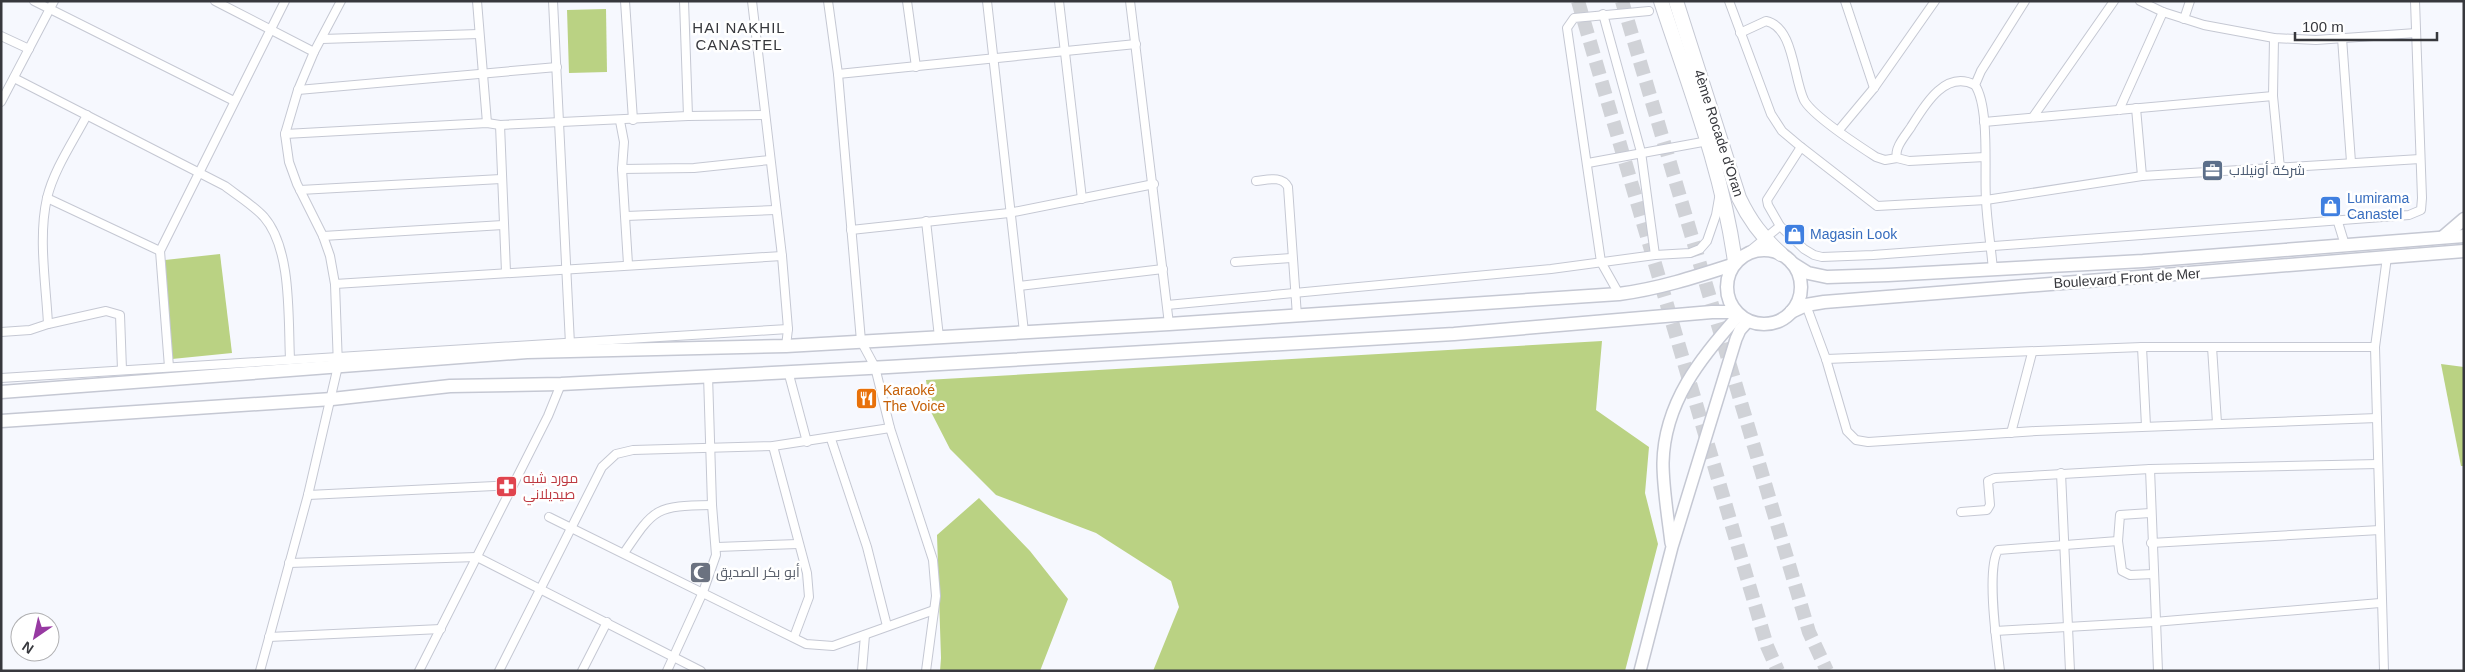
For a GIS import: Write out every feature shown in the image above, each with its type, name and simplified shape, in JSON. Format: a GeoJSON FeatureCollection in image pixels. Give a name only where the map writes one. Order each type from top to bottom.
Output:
{"type":"FeatureCollection","features":[{"type":"Feature","properties":{"kind":"highway","name":"4ème Rocade d'Oran"},"geometry":{"type":"LineString","coordinates":[[1661,1],[1708,141],[1730,225],[1733,264]]}},
{"type":"Feature","properties":{"kind":"highway","name":"4ème Rocade d'Oran"},"geometry":{"type":"LineString","coordinates":[[1676,1],[1739,198],[1749,220],[1764,239],[1787,258]]}},
{"type":"Feature","properties":{"kind":"main road"},"geometry":{"type":"LineString","coordinates":[[2442,238],[2464,219]]}},
{"type":"Feature","properties":{"kind":"main road"},"geometry":{"type":"LineString","coordinates":[[1,392],[338,362],[570,346],[786,346],[1169,324],[1619,294],[1676,283],[1733,264],[1747,253],[1764,249],[1787,258],[1808,274],[1827,277],[2143,262],[2464,236]]}},
{"type":"Feature","properties":{"kind":"main road","name":"Boulevard Front de Mer"},"geometry":{"type":"LineString","coordinates":[[1791,312],[1806,305],[2464,251]]}},
{"type":"Feature","properties":{"kind":"main road"},"geometry":{"type":"LineString","coordinates":[[1,421],[332,399],[450,386],[561,384],[1454,334],[1712,312],[1741,316],[1766,324],[1784,318],[1798,303],[1801,282],[1787,258]]}},
{"type":"Feature","properties":{"kind":"main road"},"geometry":{"type":"LineString","coordinates":[[1640,671],[1672,547],[1740,330],[1741,316],[1729,302],[1726,290],[1727,278],[1733,264]]}},
{"type":"Feature","properties":{"kind":"main road"},"geometry":{"type":"LineString","coordinates":[[1672,547],[1663,477],[1663,461],[1669,425],[1675,406],[1686,383],[1721,335],[1741,316]]}},
{"type":"Feature","properties":{"kind":"street"},"geometry":{"type":"LineString","coordinates":[[34,1],[234,102]]}},
{"type":"Feature","properties":{"kind":"street"},"geometry":{"type":"LineString","coordinates":[[1,102],[54,1]]}},
{"type":"Feature","properties":{"kind":"street"},"geometry":{"type":"LineString","coordinates":[[215,1],[314,52]]}},
{"type":"Feature","properties":{"kind":"street"},"geometry":{"type":"LineString","coordinates":[[169,367],[160,251],[285,1]]}},
{"type":"Feature","properties":{"kind":"street"},"geometry":{"type":"LineString","coordinates":[[260,671],[308,495],[332,399],[338,362],[335,284],[323,236],[300,190],[289,162],[285,134],[298,90],[314,52],[340,1]]}},
{"type":"Feature","properties":{"kind":"street"},"geometry":{"type":"LineString","coordinates":[[477,1],[487,123]]}},
{"type":"Feature","properties":{"kind":"street"},"geometry":{"type":"LineString","coordinates":[[553,1],[570,346],[788,329]]}},
{"type":"Feature","properties":{"kind":"street"},"geometry":{"type":"LineString","coordinates":[[626,1],[633,120]]}},
{"type":"Feature","properties":{"kind":"street"},"geometry":{"type":"LineString","coordinates":[[684,1],[688,116]]}},
{"type":"Feature","properties":{"kind":"street"},"geometry":{"type":"LineString","coordinates":[[752,1],[775,210],[782,256],[788,329],[786,346]]}},
{"type":"Feature","properties":{"kind":"street"},"geometry":{"type":"LineString","coordinates":[[828,1],[838,74],[861,341],[875,367],[890,428],[933,560],[936,585],[926,671]]}},
{"type":"Feature","properties":{"kind":"street"},"geometry":{"type":"LineString","coordinates":[[908,1],[916,67]]}},
{"type":"Feature","properties":{"kind":"street"},"geometry":{"type":"LineString","coordinates":[[986,1],[1024,332]]}},
{"type":"Feature","properties":{"kind":"street"},"geometry":{"type":"LineString","coordinates":[[1059,1],[1082,199]]}},
{"type":"Feature","properties":{"kind":"street"},"geometry":{"type":"LineString","coordinates":[[1130,1],[1154,184],[1169,324]]}},
{"type":"Feature","properties":{"kind":"street"},"geometry":{"type":"LineString","coordinates":[[1729,1],[1770,114],[1782,131],[1876,206],[1986,200],[2142,176],[2420,159]]}},
{"type":"Feature","properties":{"kind":"street"},"geometry":{"type":"LineString","coordinates":[[1845,1],[1874,88]]}},
{"type":"Feature","properties":{"kind":"street"},"geometry":{"type":"LineString","coordinates":[[1839,130],[1874,88],[1935,1]]}},
{"type":"Feature","properties":{"kind":"street"},"geometry":{"type":"LineString","coordinates":[[1975,85],[1981,71],[2026,1]]}},
{"type":"Feature","properties":{"kind":"street"},"geometry":{"type":"LineString","coordinates":[[2033,117],[2114,1]]}},
{"type":"Feature","properties":{"kind":"street"},"geometry":{"type":"LineString","coordinates":[[2140,1],[2184,19],[2274,38],[2342,38],[2416,33]]}},
{"type":"Feature","properties":{"kind":"street"},"geometry":{"type":"LineString","coordinates":[[2184,19],[2190,1]]}},
{"type":"Feature","properties":{"kind":"street"},"geometry":{"type":"LineString","coordinates":[[1801,147],[1767,200],[1780,226],[1804,250],[1822,257],[2175,234],[2337,219],[2410,215],[2421,210],[2416,1]]}},
{"type":"Feature","properties":{"kind":"street"},"geometry":{"type":"LineString","coordinates":[[1619,294],[1601,262],[1567,28],[1574,18],[1649,11]]}},
{"type":"Feature","properties":{"kind":"street"},"geometry":{"type":"LineString","coordinates":[[2119,110],[2163,12]]}},
{"type":"Feature","properties":{"kind":"street"},"geometry":{"type":"LineString","coordinates":[[1603,14],[1641,152],[1656,255]]}},
{"type":"Feature","properties":{"kind":"street"},"geometry":{"type":"LineString","coordinates":[[1740,33],[1766,21],[1776,24],[1784,34],[1804,100],[1818,114],[1876,156],[1885,160],[1897,158],[1909,161],[1985,157]]}},
{"type":"Feature","properties":{"kind":"street"},"geometry":{"type":"LineString","coordinates":[[322,39],[479,34]]}},
{"type":"Feature","properties":{"kind":"street"},"geometry":{"type":"LineString","coordinates":[[1,36],[28,49]]}},
{"type":"Feature","properties":{"kind":"street"},"geometry":{"type":"LineString","coordinates":[[2274,38],[2273,96],[2280,168]]}},
{"type":"Feature","properties":{"kind":"street"},"geometry":{"type":"LineString","coordinates":[[2342,38],[2351,162]]}},
{"type":"Feature","properties":{"kind":"street"},"geometry":{"type":"LineString","coordinates":[[838,74],[1136,44]]}},
{"type":"Feature","properties":{"kind":"street"},"geometry":{"type":"LineString","coordinates":[[298,90],[557,68]]}},
{"type":"Feature","properties":{"kind":"street"},"geometry":{"type":"LineString","coordinates":[[14,78],[225,186],[265,218],[280,246],[290,359]]}},
{"type":"Feature","properties":{"kind":"street"},"geometry":{"type":"LineString","coordinates":[[1897,158],[1896,152],[1900,145],[1924,106],[1934,95],[1944,86],[1957,81],[1967,81],[1975,85],[1979,94],[1984,122],[1986,200],[1993,270]]}},
{"type":"Feature","properties":{"kind":"street"},"geometry":{"type":"LineString","coordinates":[[1984,122],[2273,96]]}},
{"type":"Feature","properties":{"kind":"street"},"geometry":{"type":"LineString","coordinates":[[2136,108],[2142,176]]}},
{"type":"Feature","properties":{"kind":"street"},"geometry":{"type":"LineString","coordinates":[[48,324],[44,225],[48,198],[56,174],[87,115]]}},
{"type":"Feature","properties":{"kind":"street"},"geometry":{"type":"LineString","coordinates":[[285,134],[487,123],[500,125],[620,121],[688,116],[764,115]]}},
{"type":"Feature","properties":{"kind":"street"},"geometry":{"type":"LineString","coordinates":[[620,121],[624,142],[622,169],[628,264]]}},
{"type":"Feature","properties":{"kind":"street"},"geometry":{"type":"LineString","coordinates":[[500,125],[506,272]]}},
{"type":"Feature","properties":{"kind":"street"},"geometry":{"type":"LineString","coordinates":[[1588,163],[1708,141]]}},
{"type":"Feature","properties":{"kind":"street"},"geometry":{"type":"LineString","coordinates":[[622,169],[694,168],[770,160]]}},
{"type":"Feature","properties":{"kind":"street"},"geometry":{"type":"LineString","coordinates":[[300,190],[501,179]]}},
{"type":"Feature","properties":{"kind":"street"},"geometry":{"type":"LineString","coordinates":[[1256,181],[1276,179],[1287,184],[1296,316]]}},
{"type":"Feature","properties":{"kind":"street"},"geometry":{"type":"LineString","coordinates":[[851,230],[1009,213],[1154,184]]}},
{"type":"Feature","properties":{"kind":"street"},"geometry":{"type":"LineString","coordinates":[[1166,305],[1690,253],[1700,249],[1711,232],[1720,191]]}},
{"type":"Feature","properties":{"kind":"street"},"geometry":{"type":"LineString","coordinates":[[48,198],[160,251]]}},
{"type":"Feature","properties":{"kind":"street"},"geometry":{"type":"LineString","coordinates":[[626,216],[775,210]]}},
{"type":"Feature","properties":{"kind":"street"},"geometry":{"type":"LineString","coordinates":[[2337,219],[2345,245]]}},
{"type":"Feature","properties":{"kind":"street"},"geometry":{"type":"LineString","coordinates":[[926,221],[939,337]]}},
{"type":"Feature","properties":{"kind":"street"},"geometry":{"type":"LineString","coordinates":[[323,236],[503,225]]}},
{"type":"Feature","properties":{"kind":"street"},"geometry":{"type":"LineString","coordinates":[[1747,253],[1780,226]]}},
{"type":"Feature","properties":{"kind":"street"},"geometry":{"type":"LineString","coordinates":[[335,284],[628,264],[782,256]]}},
{"type":"Feature","properties":{"kind":"street"},"geometry":{"type":"LineString","coordinates":[[2384,671],[2380,603],[2375,347],[2388,257]]}},
{"type":"Feature","properties":{"kind":"street"},"geometry":{"type":"LineString","coordinates":[[1235,262],[1291,258]]}},
{"type":"Feature","properties":{"kind":"street"},"geometry":{"type":"LineString","coordinates":[[1020,286],[1163,269]]}},
{"type":"Feature","properties":{"kind":"street"},"geometry":{"type":"LineString","coordinates":[[1806,305],[1826,359],[1847,431],[1856,440],[1868,442],[2146,426],[2377,418]]}},
{"type":"Feature","properties":{"kind":"street"},"geometry":{"type":"LineString","coordinates":[[1,332],[30,330],[106,311],[120,314],[122,370]]}},
{"type":"Feature","properties":{"kind":"street"},"geometry":{"type":"LineString","coordinates":[[1826,359],[2142,347],[2375,347]]}},
{"type":"Feature","properties":{"kind":"street"},"geometry":{"type":"LineString","coordinates":[[2142,347],[2146,426]]}},
{"type":"Feature","properties":{"kind":"street"},"geometry":{"type":"LineString","coordinates":[[2212,347],[2217,423]]}},
{"type":"Feature","properties":{"kind":"street"},"geometry":{"type":"LineString","coordinates":[[2011,433],[2032,352]]}},
{"type":"Feature","properties":{"kind":"street"},"geometry":{"type":"LineString","coordinates":[[1,378],[290,359],[338,362]]}},
{"type":"Feature","properties":{"kind":"street"},"geometry":{"type":"LineString","coordinates":[[788,371],[807,442]]}},
{"type":"Feature","properties":{"kind":"street"},"geometry":{"type":"LineString","coordinates":[[667,671],[715,563],[717,547],[712,505],[708,375]]}},
{"type":"Feature","properties":{"kind":"street"},"geometry":{"type":"LineString","coordinates":[[419,671],[548,416],[561,384]]}},
{"type":"Feature","properties":{"kind":"street"},"geometry":{"type":"LineString","coordinates":[[499,671],[602,467],[616,454],[633,450],[773,446],[831,439],[890,428]]}},
{"type":"Feature","properties":{"kind":"street"},"geometry":{"type":"LineString","coordinates":[[831,439],[867,547],[887,626]]}},
{"type":"Feature","properties":{"kind":"street"},"geometry":{"type":"LineString","coordinates":[[773,446],[807,573],[809,597],[794,637]]}},
{"type":"Feature","properties":{"kind":"street"},"geometry":{"type":"LineString","coordinates":[[1960,512],[1985,511],[1988,509],[1988,483],[1990,478],[2150,468],[2378,464]]}},
{"type":"Feature","properties":{"kind":"street"},"geometry":{"type":"LineString","coordinates":[[2150,468],[2154,622],[2158,671]]}},
{"type":"Feature","properties":{"kind":"street"},"geometry":{"type":"LineString","coordinates":[[2061,473],[2070,671]]}},
{"type":"Feature","properties":{"kind":"street"},"geometry":{"type":"LineString","coordinates":[[308,495],[513,485]]}},
{"type":"Feature","properties":{"kind":"street"},"geometry":{"type":"LineString","coordinates":[[624,553],[643,525],[655,512],[674,505],[712,505]]}},
{"type":"Feature","properties":{"kind":"street"},"geometry":{"type":"LineString","coordinates":[[2150,513],[2120,514],[2118,541],[2122,571],[2130,575],[2154,574]]}},
{"type":"Feature","properties":{"kind":"street"},"geometry":{"type":"LineString","coordinates":[[549,518],[624,553],[806,644],[833,646],[934,610]]}},
{"type":"Feature","properties":{"kind":"street"},"geometry":{"type":"LineString","coordinates":[[2151,543],[2380,530]]}},
{"type":"Feature","properties":{"kind":"street"},"geometry":{"type":"LineString","coordinates":[[2000,671],[1995,631],[1993,562],[1998,550],[2118,541]]}},
{"type":"Feature","properties":{"kind":"street"},"geometry":{"type":"LineString","coordinates":[[717,547],[798,544]]}},
{"type":"Feature","properties":{"kind":"street"},"geometry":{"type":"LineString","coordinates":[[289,563],[476,557],[701,671]]}},
{"type":"Feature","properties":{"kind":"street"},"geometry":{"type":"LineString","coordinates":[[1995,631],[2154,622],[2380,603]]}},
{"type":"Feature","properties":{"kind":"street"},"geometry":{"type":"LineString","coordinates":[[582,671],[607,622]]}},
{"type":"Feature","properties":{"kind":"street"},"geometry":{"type":"LineString","coordinates":[[269,638],[441,629]]}},
{"type":"Feature","properties":{"kind":"street"},"geometry":{"type":"LineString","coordinates":[[862,671],[865,635]]}},
{"type":"Feature","properties":{"kind":"green space"},"geometry":{"type":"Polygon","coordinates":[[[606,9],[607,72],[569,73],[567,10],[606,9]]]}},
{"type":"Feature","properties":{"kind":"green space"},"geometry":{"type":"Polygon","coordinates":[[[220,254],[232,353],[172,359],[165,260],[220,254]]]}},
{"type":"Feature","properties":{"kind":"green space"},"geometry":{"type":"Polygon","coordinates":[[[1602,341],[1596,410],[1649,447],[1645,493],[1658,544],[1625,671],[1153,671],[1179,607],[1171,581],[1096,533],[996,495],[950,449],[930,410],[926,380],[1602,341]]]}},
{"type":"Feature","properties":{"kind":"green space"},"geometry":{"type":"Polygon","coordinates":[[[2441,364],[2464,367],[2464,466],[2461,466],[2441,364]]]}},
{"type":"Feature","properties":{"kind":"green space"},"geometry":{"type":"Polygon","coordinates":[[[979,498],[1030,551],[1068,599],[1040,671],[940,671],[937,535],[979,498]]]}},
{"type":"Feature","properties":{"kind":"tunnel"},"geometry":{"type":"LineString","coordinates":[[1578,1],[1767,646],[1778,671]]}},
{"type":"Feature","properties":{"kind":"tunnel"},"geometry":{"type":"LineString","coordinates":[[1622,1],[1809,632],[1827,671]]}},
{"type":"Feature","properties":{"kind":"place","name":"شركة أونيلاب"},"geometry":{"type":"Point","coordinates":[2213,170]}},
{"type":"Feature","properties":{"kind":"place","name":"Lumirama Canastel"},"geometry":{"type":"Point","coordinates":[2331,206]}},
{"type":"Feature","properties":{"kind":"place","name":"Magasin Look"},"geometry":{"type":"Point","coordinates":[1794,234]}},
{"type":"Feature","properties":{"kind":"place","name":"Karaoké The Voice"},"geometry":{"type":"Point","coordinates":[867,398]}},
{"type":"Feature","properties":{"kind":"place","name":"مورد شبه صيديلاني"},"geometry":{"type":"Point","coordinates":[507,486]}},
{"type":"Feature","properties":{"kind":"place","name":"أبو بكر الصديق"},"geometry":{"type":"Point","coordinates":[700,572]}},
{"type":"Feature","properties":{"kind":"district","name":"HAI NAKHIL CANASTEL"},"geometry":{"type":"Point","coordinates":[739,36]}}]}
